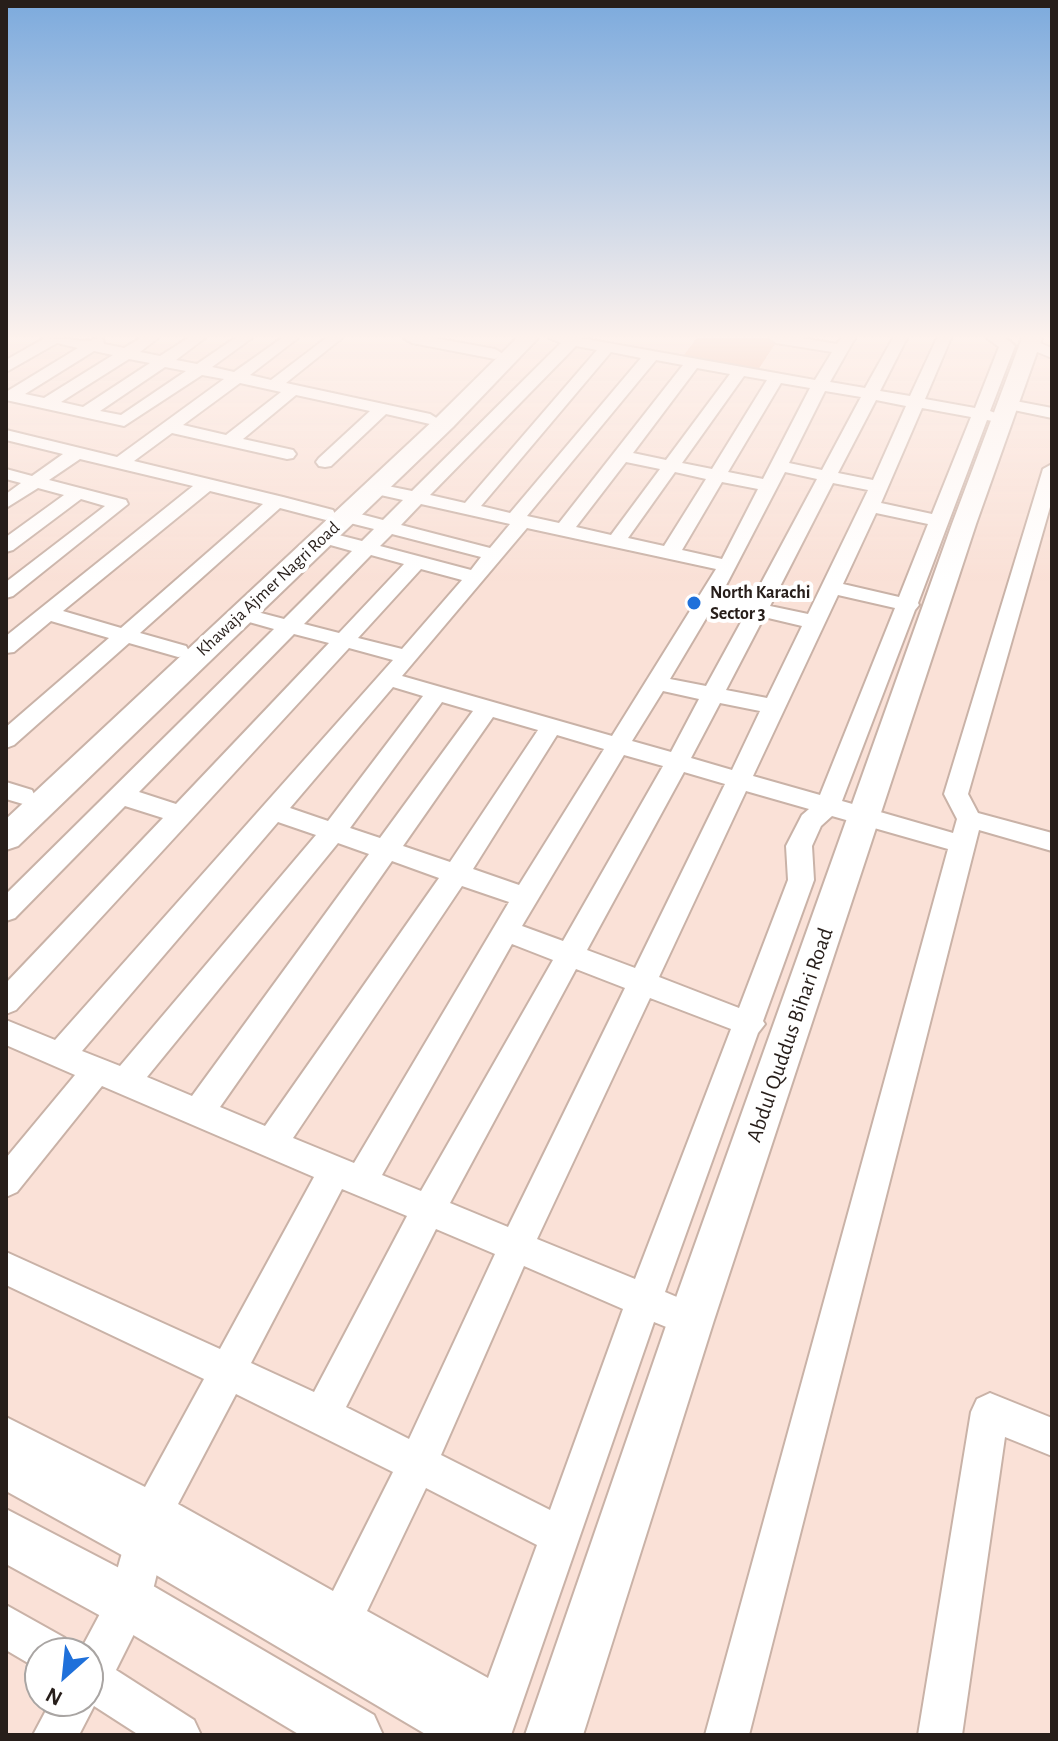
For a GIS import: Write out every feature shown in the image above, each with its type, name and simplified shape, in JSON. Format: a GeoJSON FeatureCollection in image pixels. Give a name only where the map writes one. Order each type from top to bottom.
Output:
{"type":"FeatureCollection","features":[{"type":"Feature","properties":{"kind":"main road","name":"Khawaja Ajmer Nagri Road"},"geometry":{"type":"LineString","coordinates":[[381,475],[430,419]]}},
{"type":"Feature","properties":{"kind":"main road","name":"Khawaja Ajmer Nagri Road"},"geometry":{"type":"LineString","coordinates":[[12,799],[178,651],[331,522],[441,419]]}},
{"type":"Feature","properties":{"kind":"main road","name":"Abdul Quddus Bihari Road"},"geometry":{"type":"LineString","coordinates":[[554,1735],[691,1320],[866,815],[997,419]]}},
{"type":"Feature","properties":{"kind":"main road","name":"Khawaja Ajmer Nagri Road"},"geometry":{"type":"LineString","coordinates":[[6,838],[242,614],[262,583]]}},
{"type":"Feature","properties":{"kind":"main road"},"geometry":{"type":"LineString","coordinates":[[6,1464],[150,1526],[335,1632],[490,1726]]}},
{"type":"Feature","properties":{"kind":"main road"},"geometry":{"type":"LineString","coordinates":[[6,1535],[129,1602],[354,1735]]}},
{"type":"Feature","properties":{"kind":"street"},"geometry":{"type":"LineString","coordinates":[[120,463],[181,419]]}},
{"type":"Feature","properties":{"kind":"street"},"geometry":{"type":"LineString","coordinates":[[229,441],[256,419]]}},
{"type":"Feature","properties":{"kind":"street"},"geometry":{"type":"LineString","coordinates":[[325,462],[371,419]]}},
{"type":"Feature","properties":{"kind":"street"},"geometry":{"type":"LineString","coordinates":[[60,1055],[495,555],[519,520],[552,453],[562,419]]}},
{"type":"Feature","properties":{"kind":"street"},"geometry":{"type":"LineString","coordinates":[[562,419],[552,453],[564,530]]}},
{"type":"Feature","properties":{"kind":"street"},"geometry":{"type":"LineString","coordinates":[[552,453],[586,419]]}},
{"type":"Feature","properties":{"kind":"street"},"geometry":{"type":"LineString","coordinates":[[469,509],[600,419]]}},
{"type":"Feature","properties":{"kind":"street"},"geometry":{"type":"LineString","coordinates":[[616,541],[705,419]]}},
{"type":"Feature","properties":{"kind":"street"},"geometry":{"type":"LineString","coordinates":[[670,553],[751,419]]}},
{"type":"Feature","properties":{"kind":"street"},"geometry":{"type":"LineString","coordinates":[[104,1649],[129,1602],[150,1526],[227,1370],[506,931],[620,745],[728,566],[803,419]]}},
{"type":"Feature","properties":{"kind":"street"},"geometry":{"type":"LineString","coordinates":[[322,1415],[428,1210],[678,761],[858,419]]}},
{"type":"Feature","properties":{"kind":"street"},"geometry":{"type":"LineString","coordinates":[[335,1632],[418,1463],[516,1247],[910,419]]}},
{"type":"Feature","properties":{"kind":"street"},"geometry":{"type":"LineString","coordinates":[[490,1726],[644,1300],[750,1024],[801,880],[799,846],[811,821],[829,804],[909,605],[939,521],[996,419]]}},
{"type":"Feature","properties":{"kind":"street"},"geometry":{"type":"LineString","coordinates":[[170,427],[287,454]]}},
{"type":"Feature","properties":{"kind":"street"},"geometry":{"type":"LineString","coordinates":[[6,435],[277,501],[331,522],[366,548],[475,577]]}},
{"type":"Feature","properties":{"kind":"street"},"geometry":{"type":"LineString","coordinates":[[6,502],[78,452]]}},
{"type":"Feature","properties":{"kind":"street"},"geometry":{"type":"LineString","coordinates":[[6,911],[416,497],[552,453],[671,466],[769,486]]}},
{"type":"Feature","properties":{"kind":"street"},"geometry":{"type":"LineString","coordinates":[[780,466],[829,477],[939,521]]}},
{"type":"Feature","properties":{"kind":"street"},"geometry":{"type":"LineString","coordinates":[[727,1735],[965,832],[956,794],[1052,469]]}},
{"type":"Feature","properties":{"kind":"street"},"geometry":{"type":"LineString","coordinates":[[6,474],[119,504],[11,583]]}},
{"type":"Feature","properties":{"kind":"street"},"geometry":{"type":"LineString","coordinates":[[381,475],[416,497],[728,566]]}},
{"type":"Feature","properties":{"kind":"street"},"geometry":{"type":"LineString","coordinates":[[6,647],[207,484]]}},
{"type":"Feature","properties":{"kind":"street"},"geometry":{"type":"LineString","coordinates":[[6,546],[78,493]]}},
{"type":"Feature","properties":{"kind":"street"},"geometry":{"type":"LineString","coordinates":[[6,740],[277,501]]}},
{"type":"Feature","properties":{"kind":"street"},"geometry":{"type":"LineString","coordinates":[[331,522],[387,527],[495,555]]}},
{"type":"Feature","properties":{"kind":"street"},"geometry":{"type":"LineString","coordinates":[[6,1002],[417,562]]}},
{"type":"Feature","properties":{"kind":"street"},"geometry":{"type":"LineString","coordinates":[[11,583],[69,596]]}},
{"type":"Feature","properties":{"kind":"street"},"geometry":{"type":"LineString","coordinates":[[830,587],[909,605]]}},
{"type":"Feature","properties":{"kind":"street"},"geometry":{"type":"LineString","coordinates":[[709,598],[814,622]]}},
{"type":"Feature","properties":{"kind":"street"},"geometry":{"type":"LineString","coordinates":[[48,613],[178,651]]}},
{"type":"Feature","properties":{"kind":"street"},"geometry":{"type":"LineString","coordinates":[[242,614],[407,657]]}},
{"type":"Feature","properties":{"kind":"street"},"geometry":{"type":"LineString","coordinates":[[388,679],[866,815],[965,832],[1052,842]]}},
{"type":"Feature","properties":{"kind":"street"},"geometry":{"type":"LineString","coordinates":[[657,683],[774,707]]}},
{"type":"Feature","properties":{"kind":"street"},"geometry":{"type":"LineString","coordinates":[[6,1182],[111,1076],[333,832],[437,693]]}},
{"type":"Feature","properties":{"kind":"street"},"geometry":{"type":"LineString","coordinates":[[198,1113],[488,707]]}},
{"type":"Feature","properties":{"kind":"street"},"geometry":{"type":"LineString","coordinates":[[271,1144],[456,874],[551,727]]}},
{"type":"Feature","properties":{"kind":"street"},"geometry":{"type":"LineString","coordinates":[[122,796],[183,815]]}},
{"type":"Feature","properties":{"kind":"street"},"geometry":{"type":"LineString","coordinates":[[272,811],[525,897]]}},
{"type":"Feature","properties":{"kind":"street"},"geometry":{"type":"LineString","coordinates":[[506,931],[750,1024]]}},
{"type":"Feature","properties":{"kind":"street"},"geometry":{"type":"LineString","coordinates":[[11,1042],[60,1055],[691,1320]]}},
{"type":"Feature","properties":{"kind":"street"},"geometry":{"type":"LineString","coordinates":[[6,1268],[322,1415],[560,1536]]}},
{"type":"Feature","properties":{"kind":"street"},"geometry":{"type":"LineString","coordinates":[[940,1735],[990,1412],[1052,1437]]}},
{"type":"Feature","properties":{"kind":"street"},"geometry":{"type":"LineString","coordinates":[[6,1436],[150,1526]]}},
{"type":"Feature","properties":{"kind":"street"},"geometry":{"type":"LineString","coordinates":[[6,1626],[24,1637]]}},
{"type":"Feature","properties":{"kind":"street"},"geometry":{"type":"LineString","coordinates":[[104,1694],[179,1735]]}},
{"type":"Feature","properties":{"kind":"street"},"geometry":{"type":"LineString","coordinates":[[55,1735],[66,1717]]}},
{"type":"Feature","properties":{"kind":"place","name":"North Karachi Sector 3"},"geometry":{"type":"Point","coordinates":[694,603]}}]}
